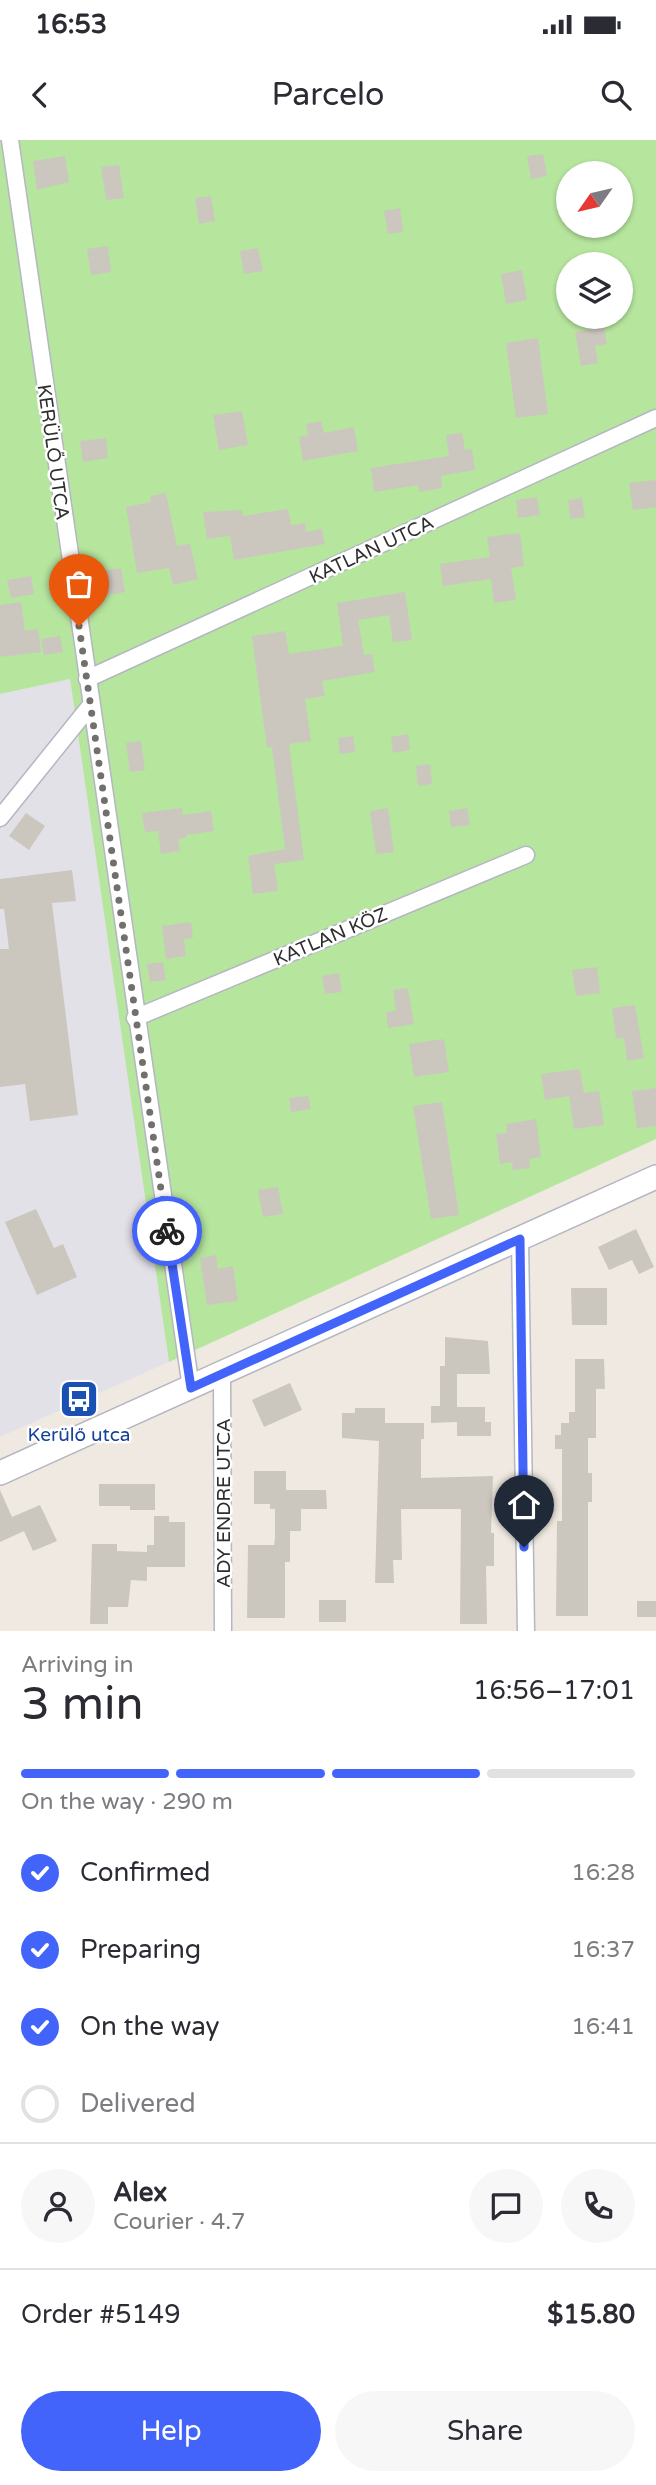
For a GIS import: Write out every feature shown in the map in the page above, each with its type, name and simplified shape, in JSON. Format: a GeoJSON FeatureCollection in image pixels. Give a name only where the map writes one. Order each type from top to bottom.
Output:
{"type":"FeatureCollection","features":[{"type":"Feature","properties":{"kind":"main road"},"geometry":{"type":"LineString","coordinates":[[0,1473],[656,1177]]}},
{"type":"Feature","properties":{"kind":"street","name":"KERÜLŐ UTCA"},"geometry":{"type":"LineString","coordinates":[[10,140],[135,1018],[191,1388]]}},
{"type":"Feature","properties":{"kind":"street","name":"KATLAN UTCA"},"geometry":{"type":"LineString","coordinates":[[86,680],[656,418]]}},
{"type":"Feature","properties":{"kind":"street"},"geometry":{"type":"LineString","coordinates":[[0,818],[90,706]]}},
{"type":"Feature","properties":{"kind":"street","name":"KATLAN KÖZ"},"geometry":{"type":"LineString","coordinates":[[135,1018],[526,855]]}},
{"type":"Feature","properties":{"kind":"street"},"geometry":{"type":"LineString","coordinates":[[520,1239],[526,1631]]}},
{"type":"Feature","properties":{"kind":"street","name":"ADY ENDRE UTCA"},"geometry":{"type":"LineString","coordinates":[[222,1374],[223,1631]]}},
{"type":"Feature","properties":{"kind":"shaded area"},"geometry":{"type":"Polygon","coordinates":[[[70,679],[169,1362],[0,1437],[0,694],[70,679]]]}},
{"type":"Feature","properties":{"kind":"green space"},"geometry":{"type":"Polygon","coordinates":[[[0,140],[656,140],[656,1139],[169,1362],[70,679],[0,694],[0,140]]]}},
{"type":"Feature","properties":{"kind":"building"},"geometry":{"type":"Polygon","coordinates":[[[543,154],[547,176],[531,179],[527,156],[543,154]]]}},
{"type":"Feature","properties":{"kind":"building"},"geometry":{"type":"Polygon","coordinates":[[[65,156],[69,182],[37,190],[33,161],[65,156]]]}},
{"type":"Feature","properties":{"kind":"building"},"geometry":{"type":"Polygon","coordinates":[[[119,165],[124,198],[106,200],[101,167],[119,165]]]}},
{"type":"Feature","properties":{"kind":"building"},"geometry":{"type":"Polygon","coordinates":[[[211,196],[215,221],[199,224],[195,198],[211,196]]]}},
{"type":"Feature","properties":{"kind":"building"},"geometry":{"type":"Polygon","coordinates":[[[400,208],[403,232],[388,234],[384,211],[400,208]]]}},
{"type":"Feature","properties":{"kind":"building"},"geometry":{"type":"Polygon","coordinates":[[[108,246],[111,272],[91,275],[87,249],[108,246]]]}},
{"type":"Feature","properties":{"kind":"building"},"geometry":{"type":"Polygon","coordinates":[[[258,248],[263,271],[244,274],[240,251],[258,248]]]}},
{"type":"Feature","properties":{"kind":"building"},"geometry":{"type":"Polygon","coordinates":[[[522,270],[527,300],[506,304],[501,274],[522,270]]]}},
{"type":"Feature","properties":{"kind":"building"},"geometry":{"type":"Polygon","coordinates":[[[604,329],[607,344],[595,346],[598,363],[581,366],[575,332],[604,329]]]}},
{"type":"Feature","properties":{"kind":"building"},"geometry":{"type":"Polygon","coordinates":[[[538,338],[548,414],[516,418],[506,343],[538,338]]]}},
{"type":"Feature","properties":{"kind":"building"},"geometry":{"type":"Polygon","coordinates":[[[242,411],[248,445],[219,450],[213,415],[242,411]]]}},
{"type":"Feature","properties":{"kind":"building"},"geometry":{"type":"Polygon","coordinates":[[[321,421],[324,433],[354,427],[358,451],[303,461],[299,437],[308,435],[306,424],[321,421]]]}},
{"type":"Feature","properties":{"kind":"building"},"geometry":{"type":"Polygon","coordinates":[[[462,433],[465,450],[472,449],[475,470],[441,476],[442,488],[419,492],[418,485],[374,492],[371,468],[449,456],[446,435],[462,433]]]}},
{"type":"Feature","properties":{"kind":"building"},"geometry":{"type":"Polygon","coordinates":[[[106,438],[108,458],[83,462],[80,441],[106,438]]]}},
{"type":"Feature","properties":{"kind":"building"},"geometry":{"type":"Polygon","coordinates":[[[656,480],[656,507],[633,510],[629,483],[656,480]]]}},
{"type":"Feature","properties":{"kind":"building"},"geometry":{"type":"Polygon","coordinates":[[[166,493],[177,546],[190,544],[198,579],[173,585],[169,568],[137,573],[126,507],[151,502],[150,496],[166,493]]]}},
{"type":"Feature","properties":{"kind":"building"},"geometry":{"type":"Polygon","coordinates":[[[537,497],[540,515],[518,518],[516,500],[537,497]]]}},
{"type":"Feature","properties":{"kind":"building"},"geometry":{"type":"Polygon","coordinates":[[[582,498],[585,517],[570,519],[568,500],[582,498]]]}},
{"type":"Feature","properties":{"kind":"building"},"geometry":{"type":"Polygon","coordinates":[[[288,509],[291,525],[305,523],[306,532],[322,529],[325,544],[234,560],[230,536],[207,539],[203,512],[242,510],[243,516],[288,509]]]}},
{"type":"Feature","properties":{"kind":"building"},"geometry":{"type":"Polygon","coordinates":[[[520,533],[524,566],[511,568],[516,600],[494,603],[491,579],[443,586],[440,564],[490,557],[487,537],[520,533]]]}},
{"type":"Feature","properties":{"kind":"building"},"geometry":{"type":"Polygon","coordinates":[[[121,568],[125,592],[104,596],[100,571],[121,568]]]}},
{"type":"Feature","properties":{"kind":"building"},"geometry":{"type":"Polygon","coordinates":[[[31,576],[34,594],[11,598],[7,580],[31,576]]]}},
{"type":"Feature","properties":{"kind":"building"},"geometry":{"type":"Polygon","coordinates":[[[405,592],[412,640],[393,642],[389,615],[358,620],[364,655],[372,654],[375,672],[322,681],[325,696],[305,699],[311,741],[289,744],[304,860],[274,864],[278,891],[253,894],[248,856],[285,849],[272,747],[267,748],[252,636],[285,631],[289,654],[343,646],[337,603],[405,592]]]}},
{"type":"Feature","properties":{"kind":"building"},"geometry":{"type":"Polygon","coordinates":[[[21,602],[25,631],[38,629],[41,652],[0,657],[0,605],[21,602]]]}},
{"type":"Feature","properties":{"kind":"building"},"geometry":{"type":"Polygon","coordinates":[[[60,636],[63,652],[44,655],[41,639],[60,636]]]}},
{"type":"Feature","properties":{"kind":"building"},"geometry":{"type":"Polygon","coordinates":[[[408,734],[410,750],[393,753],[391,737],[408,734]]]}},
{"type":"Feature","properties":{"kind":"building"},"geometry":{"type":"Polygon","coordinates":[[[353,736],[355,752],[340,754],[338,738],[353,736]]]}},
{"type":"Feature","properties":{"kind":"building"},"geometry":{"type":"Polygon","coordinates":[[[141,741],[145,770],[130,772],[126,743],[141,741]]]}},
{"type":"Feature","properties":{"kind":"building"},"geometry":{"type":"Polygon","coordinates":[[[430,764],[432,784],[418,786],[416,766],[430,764]]]}},
{"type":"Feature","properties":{"kind":"building"},"geometry":{"type":"Polygon","coordinates":[[[182,808],[183,815],[211,811],[214,831],[186,835],[186,838],[178,839],[180,851],[161,854],[158,831],[145,832],[142,813],[182,808]]]}},
{"type":"Feature","properties":{"kind":"building"},"geometry":{"type":"Polygon","coordinates":[[[388,808],[394,852],[376,854],[370,811],[388,808]]]}},
{"type":"Feature","properties":{"kind":"building"},"geometry":{"type":"Polygon","coordinates":[[[467,808],[470,825],[451,827],[449,811],[467,808]]]}},
{"type":"Feature","properties":{"kind":"building"},"geometry":{"type":"Polygon","coordinates":[[[26,813],[45,826],[29,850],[9,836],[26,813]]]}},
{"type":"Feature","properties":{"kind":"building"},"geometry":{"type":"Polygon","coordinates":[[[72,870],[76,901],[52,903],[78,1115],[30,1121],[25,1084],[0,1087],[0,949],[9,949],[4,909],[0,909],[0,879],[72,870]]]}},
{"type":"Feature","properties":{"kind":"building"},"geometry":{"type":"Polygon","coordinates":[[[191,922],[193,938],[184,939],[186,956],[166,959],[162,926],[191,922]]]}},
{"type":"Feature","properties":{"kind":"building"},"geometry":{"type":"Polygon","coordinates":[[[163,962],[166,980],[150,982],[147,964],[163,962]]]}},
{"type":"Feature","properties":{"kind":"building"},"geometry":{"type":"Polygon","coordinates":[[[597,967],[600,993],[576,996],[572,970],[597,967]]]}},
{"type":"Feature","properties":{"kind":"building"},"geometry":{"type":"Polygon","coordinates":[[[339,973],[342,992],[325,994],[322,976],[339,973]]]}},
{"type":"Feature","properties":{"kind":"building"},"geometry":{"type":"Polygon","coordinates":[[[408,988],[414,1024],[388,1028],[386,1012],[396,1011],[393,990],[408,988]]]}},
{"type":"Feature","properties":{"kind":"building"},"geometry":{"type":"Polygon","coordinates":[[[635,1005],[644,1058],[627,1061],[624,1038],[616,1039],[612,1008],[635,1005]]]}},
{"type":"Feature","properties":{"kind":"building"},"geometry":{"type":"Polygon","coordinates":[[[444,1039],[449,1072],[414,1077],[409,1044],[444,1039]]]}},
{"type":"Feature","properties":{"kind":"building"},"geometry":{"type":"Polygon","coordinates":[[[580,1069],[584,1093],[599,1091],[604,1125],[574,1129],[569,1096],[545,1100],[541,1074],[580,1069]]]}},
{"type":"Feature","properties":{"kind":"building"},"geometry":{"type":"Polygon","coordinates":[[[656,1088],[656,1126],[637,1128],[632,1091],[656,1088]]]}},
{"type":"Feature","properties":{"kind":"building"},"geometry":{"type":"Polygon","coordinates":[[[308,1096],[311,1109],[291,1112],[289,1098],[308,1096]]]}},
{"type":"Feature","properties":{"kind":"building"},"geometry":{"type":"Polygon","coordinates":[[[442,1102],[459,1215],[431,1219],[413,1106],[442,1102]]]}},
{"type":"Feature","properties":{"kind":"building"},"geometry":{"type":"Polygon","coordinates":[[[536,1119],[541,1157],[529,1159],[530,1168],[513,1170],[512,1162],[500,1164],[496,1134],[507,1133],[506,1124],[536,1119]]]}},
{"type":"Feature","properties":{"kind":"building"},"geometry":{"type":"Polygon","coordinates":[[[278,1187],[283,1214],[263,1217],[258,1190],[278,1187]]]}},
{"type":"Feature","properties":{"kind":"building"},"geometry":{"type":"Polygon","coordinates":[[[36,1209],[54,1248],[63,1244],[77,1277],[37,1295],[5,1222],[36,1209]]]}},
{"type":"Feature","properties":{"kind":"building"},"geometry":{"type":"Polygon","coordinates":[[[636,1229],[654,1267],[639,1274],[632,1260],[609,1270],[598,1247],[636,1229]]]}},
{"type":"Feature","properties":{"kind":"building"},"geometry":{"type":"Polygon","coordinates":[[[216,1255],[218,1269],[233,1266],[238,1301],[207,1305],[200,1258],[216,1255]]]}},
{"type":"Feature","properties":{"kind":"building"},"geometry":{"type":"Polygon","coordinates":[[[571,1288],[607,1288],[607,1325],[572,1325],[571,1288]]]}},
{"type":"Feature","properties":{"kind":"building"},"geometry":{"type":"Polygon","coordinates":[[[445,1337],[488,1341],[490,1374],[457,1374],[457,1407],[485,1407],[485,1422],[491,1422],[491,1436],[457,1436],[457,1422],[431,1423],[431,1406],[440,1406],[440,1366],[445,1366],[445,1337]]]}},
{"type":"Feature","properties":{"kind":"building"},"geometry":{"type":"Polygon","coordinates":[[[575,1359],[604,1359],[605,1389],[596,1389],[596,1438],[588,1438],[588,1473],[592,1473],[592,1502],[588,1502],[588,1616],[556,1616],[557,1521],[562,1521],[562,1449],[555,1449],[555,1435],[561,1435],[561,1423],[569,1423],[569,1412],[575,1412],[575,1359]]]}},
{"type":"Feature","properties":{"kind":"building"},"geometry":{"type":"Polygon","coordinates":[[[290,1383],[302,1410],[264,1427],[252,1400],[290,1383]]]}},
{"type":"Feature","properties":{"kind":"building"},"geometry":{"type":"Polygon","coordinates":[[[355,1408],[385,1408],[385,1423],[424,1423],[424,1439],[421,1439],[421,1478],[493,1476],[491,1533],[494,1533],[494,1566],[486,1566],[487,1624],[460,1624],[461,1509],[401,1509],[402,1560],[393,1560],[394,1583],[375,1583],[379,1441],[342,1438],[342,1413],[355,1413],[355,1408]]]}},
{"type":"Feature","properties":{"kind":"building"},"geometry":{"type":"Polygon","coordinates":[[[254,1471],[286,1471],[286,1490],[326,1490],[327,1509],[301,1509],[301,1531],[290,1531],[290,1562],[285,1562],[285,1618],[247,1618],[248,1545],[274,1545],[275,1538],[275,1509],[270,1509],[270,1504],[254,1504],[254,1471]]]}},
{"type":"Feature","properties":{"kind":"building"},"geometry":{"type":"Polygon","coordinates":[[[99,1484],[155,1484],[155,1510],[130,1510],[130,1506],[99,1506],[99,1484]]]}},
{"type":"Feature","properties":{"kind":"building"},"geometry":{"type":"Polygon","coordinates":[[[0,1490],[12,1517],[40,1505],[57,1541],[33,1551],[24,1531],[0,1542],[0,1490]]]}},
{"type":"Feature","properties":{"kind":"building"},"geometry":{"type":"Polygon","coordinates":[[[154,1516],[169,1516],[169,1522],[185,1522],[185,1567],[147,1567],[147,1581],[131,1580],[128,1607],[108,1607],[108,1624],[90,1624],[92,1544],[117,1544],[117,1551],[147,1552],[147,1545],[154,1545],[154,1516]]]}},
{"type":"Feature","properties":{"kind":"building"},"geometry":{"type":"Polygon","coordinates":[[[319,1600],[346,1600],[346,1622],[319,1622],[319,1600]]]}},
{"type":"Feature","properties":{"kind":"building"},"geometry":{"type":"Polygon","coordinates":[[[637,1601],[656,1601],[656,1617],[637,1617],[637,1601]]]}},
{"type":"Feature","properties":{"kind":"way so far"},"geometry":{"type":"LineString","coordinates":[[79,626],[167,1231]]}},
{"type":"Feature","properties":{"kind":"place","name":"Kerülő utca"},"geometry":{"type":"Point","coordinates":[79,1399]}},
{"type":"Feature","properties":{"kind":"route"},"geometry":{"type":"LineString","coordinates":[[167,1231],[191,1388],[520,1239],[524,1547]]}}]}
